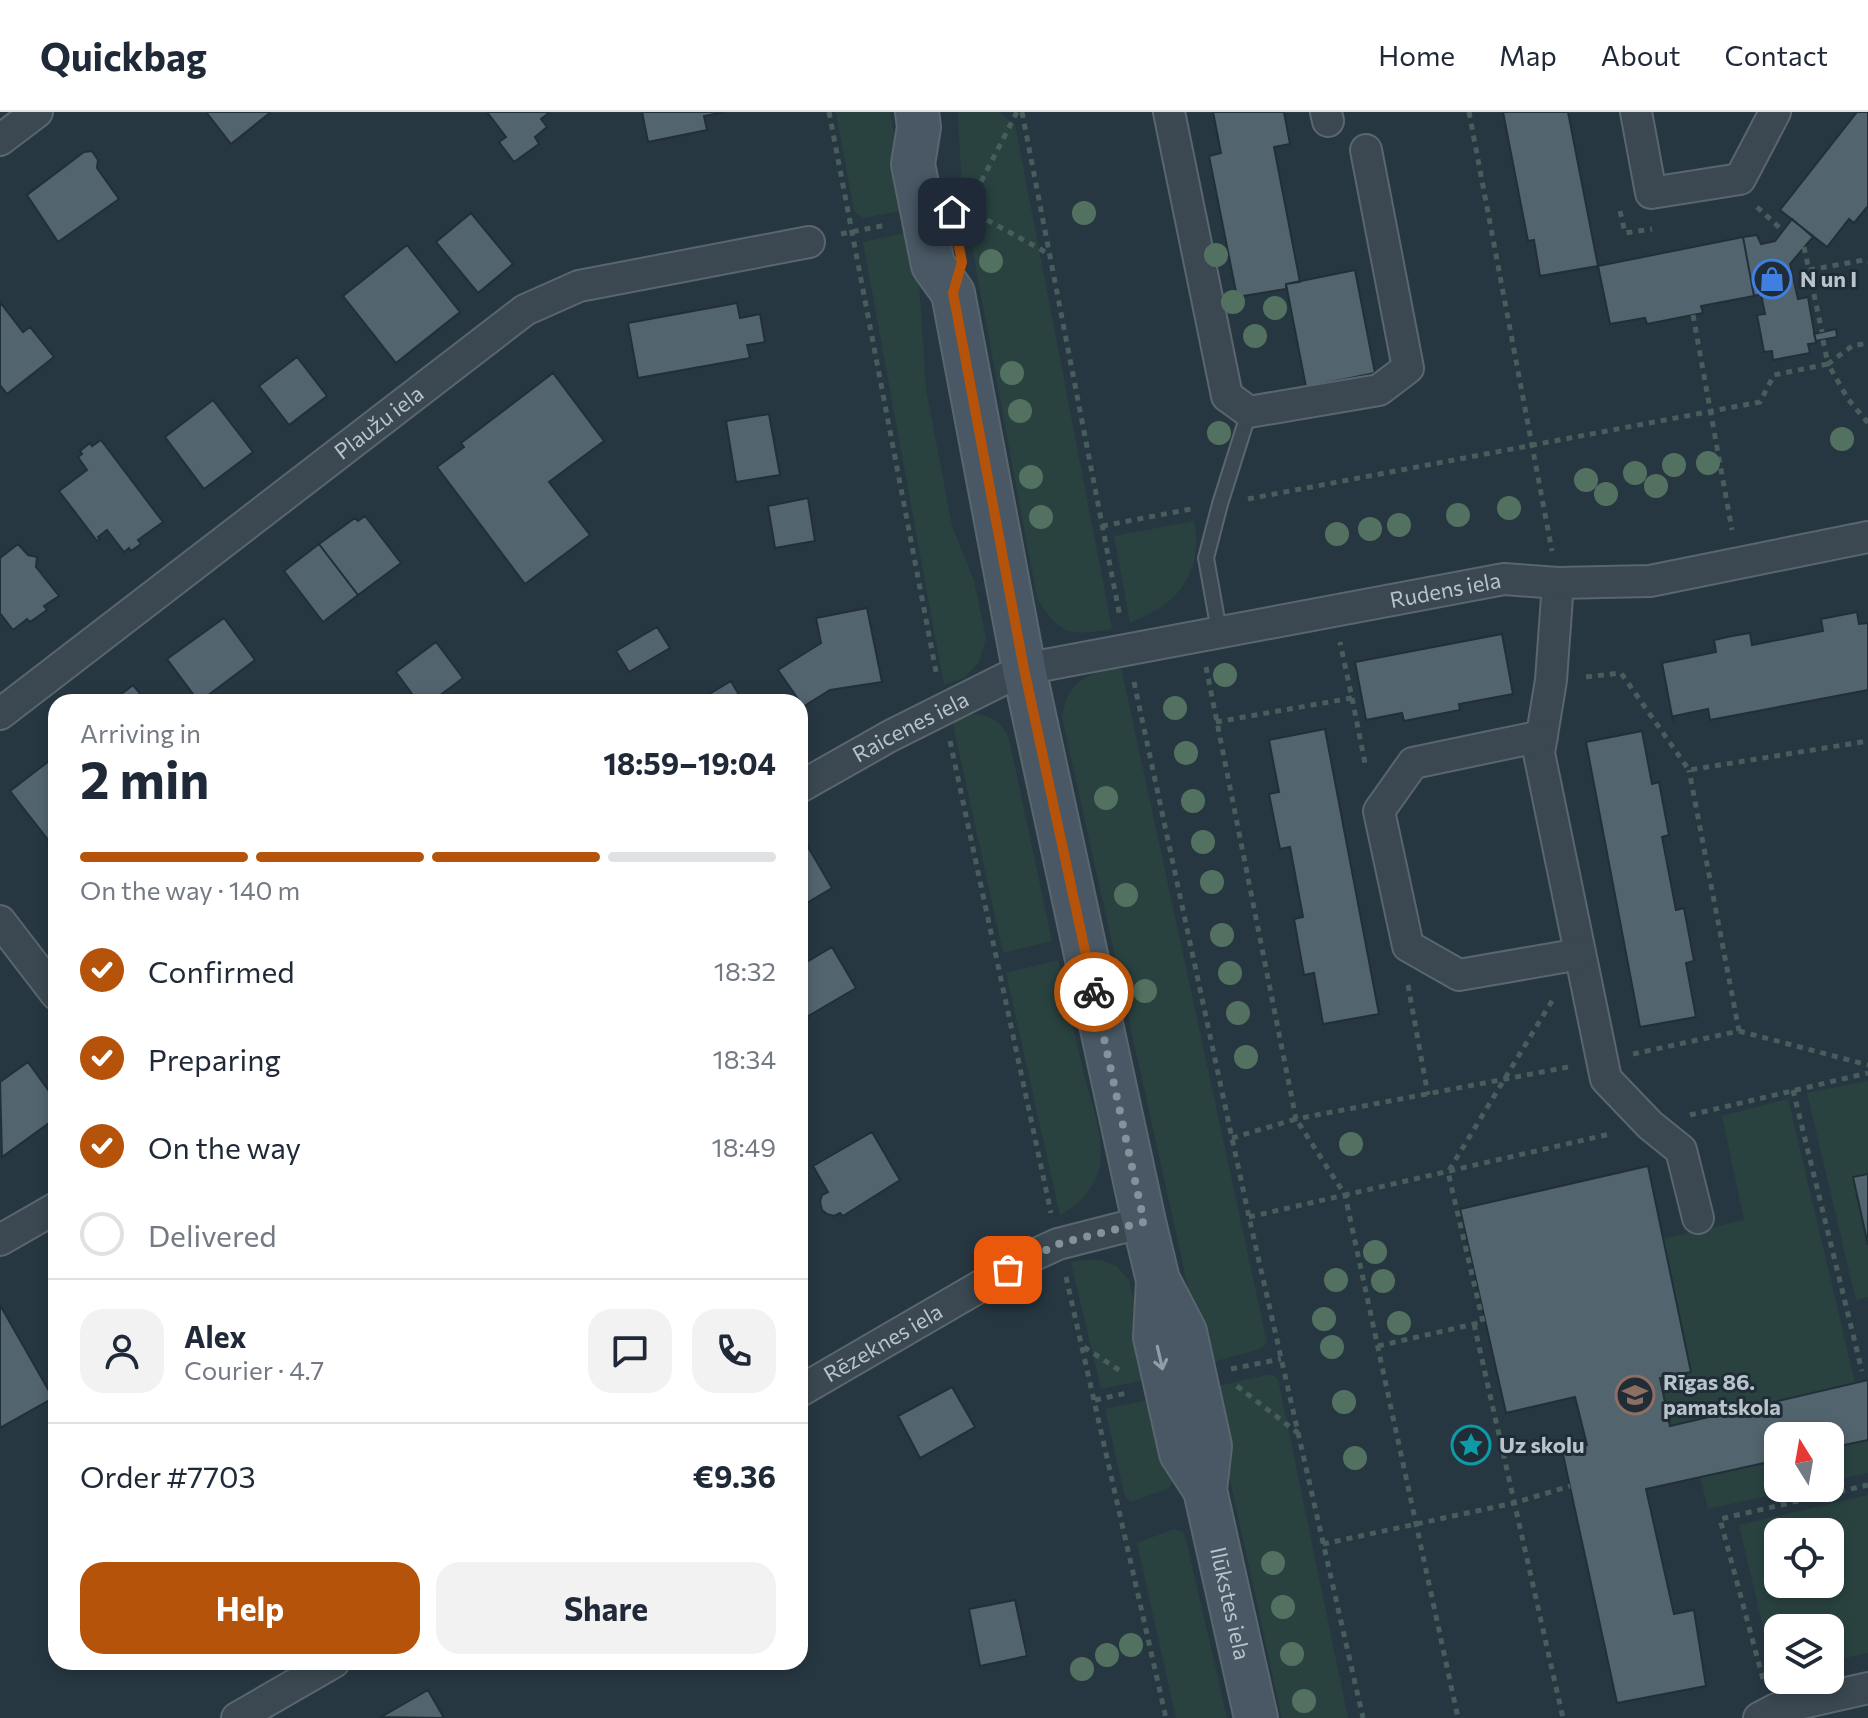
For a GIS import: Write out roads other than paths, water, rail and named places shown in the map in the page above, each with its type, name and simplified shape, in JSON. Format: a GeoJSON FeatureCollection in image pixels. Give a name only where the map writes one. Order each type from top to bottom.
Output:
{"type":"FeatureCollection","features":[{"type":"Feature","properties":{"kind":"street"},"geometry":{"type":"LineString","coordinates":[[0,140],[37,112]]}},
{"type":"Feature","properties":{"kind":"street"},"geometry":{"type":"LineString","coordinates":[[1169,112],[1227,396],[1249,412],[1379,390],[1408,368],[1366,150]]}},
{"type":"Feature","properties":{"kind":"street"},"geometry":{"type":"LineString","coordinates":[[1636,112],[1651,193],[1740,179],[1775,112]]}},
{"type":"Feature","properties":{"kind":"street","name":"Ilūkstes iela"},"geometry":{"type":"LineString","coordinates":[[918,120],[941,161],[962,262],[953,293],[1024,669],[1158,1280],[1155,1337],[1181,1453],[1205,1490],[1256,1718]]}},
{"type":"Feature","properties":{"kind":"street","name":"Plaužu iela"},"geometry":{"type":"LineString","coordinates":[[0,714],[525,310],[579,286],[809,242]]}},
{"type":"Feature","properties":{"kind":"street","name":"Rudens iela"},"geometry":{"type":"LineString","coordinates":[[1024,669],[1504,579],[1558,583],[1650,581],[1868,537]]}},
{"type":"Feature","properties":{"kind":"street"},"geometry":{"type":"LineString","coordinates":[[1558,583],[1551,680],[1539,753],[1606,1079],[1650,1125],[1681,1150],[1698,1218]]}},
{"type":"Feature","properties":{"kind":"street","name":"Raicenes iela"},"geometry":{"type":"LineString","coordinates":[[808,782],[890,736],[1024,669]]}},
{"type":"Feature","properties":{"kind":"street"},"geometry":{"type":"LineString","coordinates":[[1542,736],[1413,763],[1379,811],[1408,946],[1459,975],[1580,954]]}},
{"type":"Feature","properties":{"kind":"street"},"geometry":{"type":"LineString","coordinates":[[0,921],[48,984]]}},
{"type":"Feature","properties":{"kind":"street"},"geometry":{"type":"LineString","coordinates":[[0,1240],[48,1213]]}},
{"type":"Feature","properties":{"kind":"street","name":"Rēzeknes iela"},"geometry":{"type":"LineString","coordinates":[[808,1386],[1034,1255],[1058,1244],[1144,1222]]}},
{"type":"Feature","properties":{"kind":"street"},"geometry":{"type":"LineString","coordinates":[[237,1718],[276,1708],[324,1670]]}},
{"type":"Feature","properties":{"kind":"street"},"geometry":{"type":"LineString","coordinates":[[1759,1718],[1776,1709],[1868,1688]]}},
{"type":"Feature","properties":{"kind":"lane"},"geometry":{"type":"LineString","coordinates":[[1219,631],[1206,558],[1249,412]]}},
{"type":"Feature","properties":{"kind":"place","name":"N un I"},"geometry":{"type":"Point","coordinates":[1772,279]}},
{"type":"Feature","properties":{"kind":"place","name":"Rīgas 86. pamatskola"},"geometry":{"type":"Point","coordinates":[1635,1395]}},
{"type":"Feature","properties":{"kind":"place","name":"Uz skolu"},"geometry":{"type":"Point","coordinates":[1471,1445]}}]}
